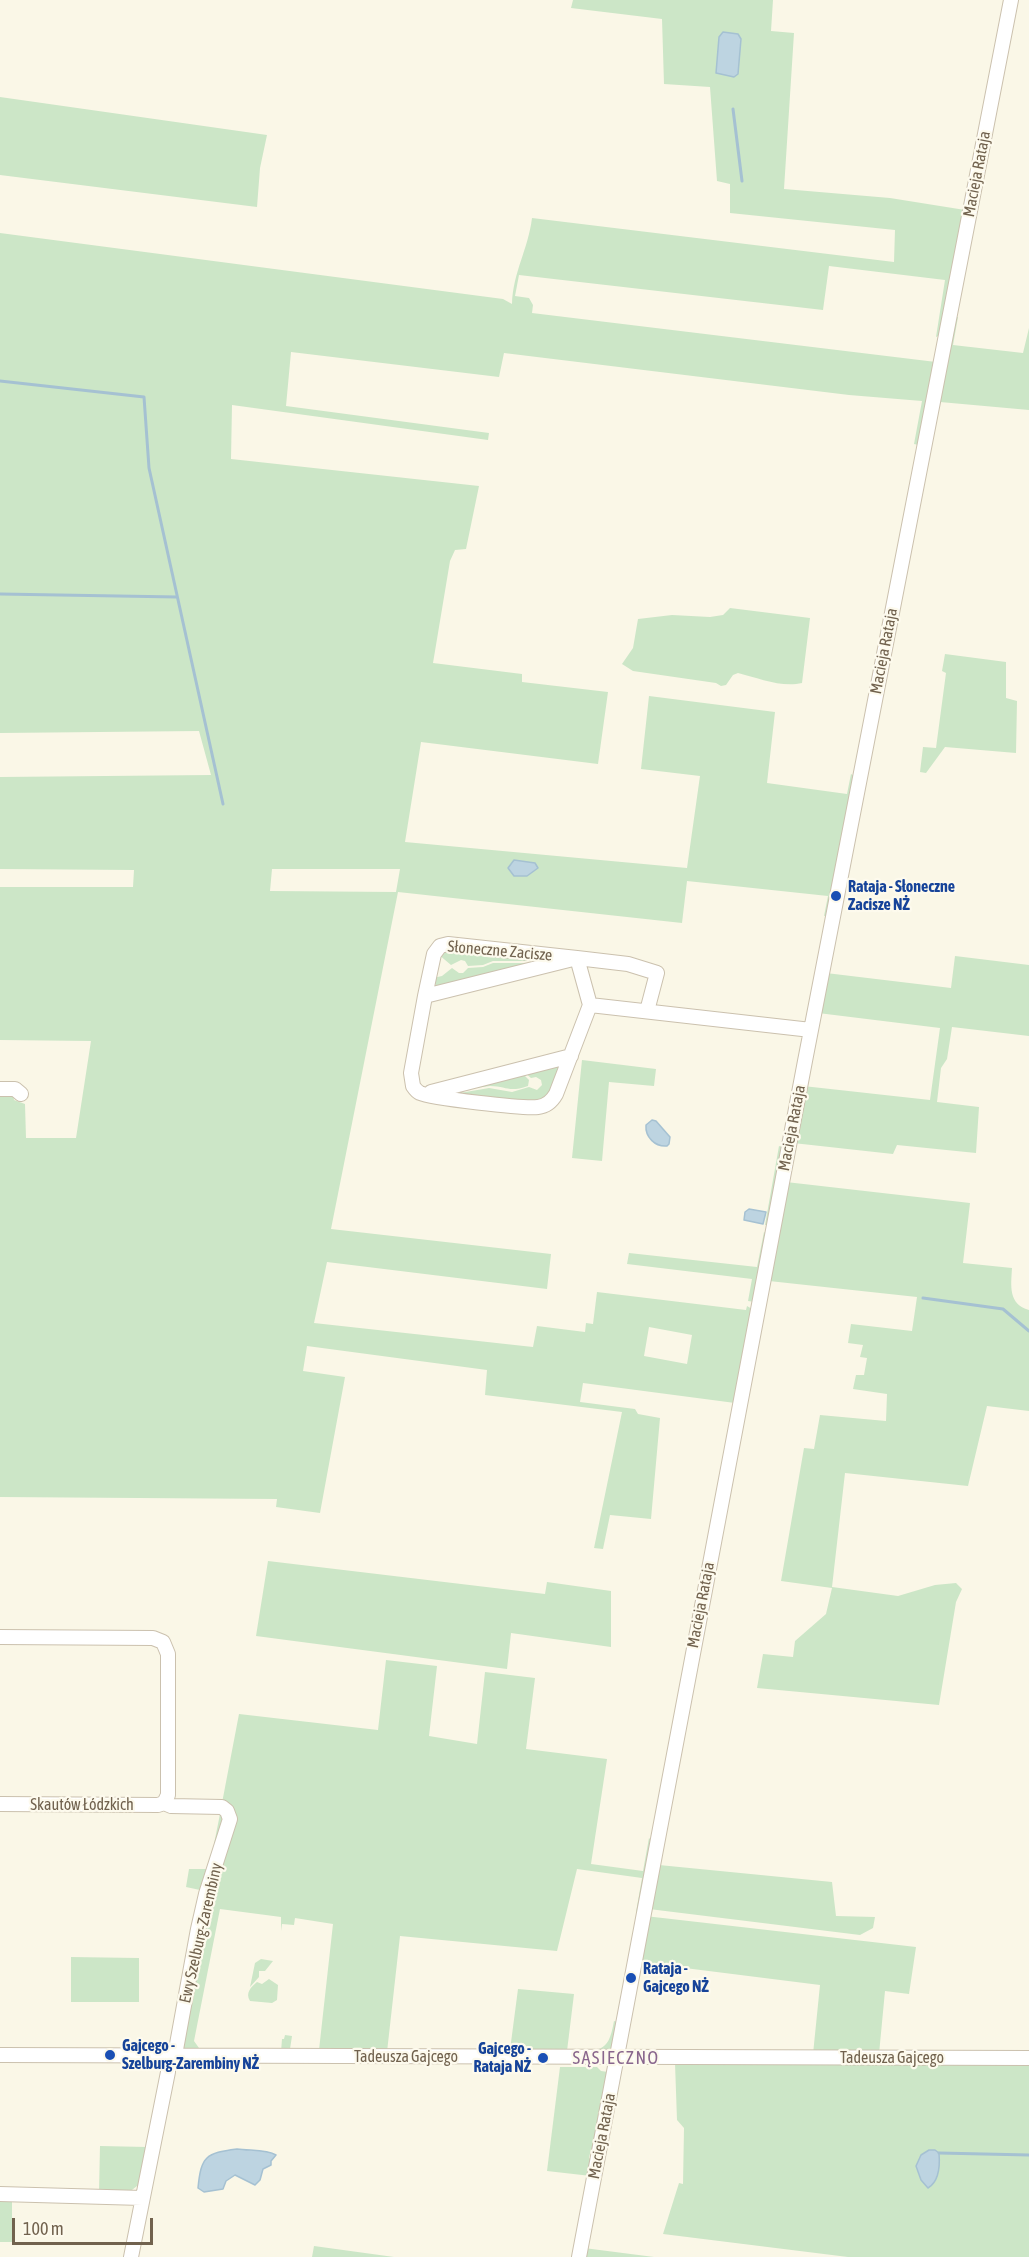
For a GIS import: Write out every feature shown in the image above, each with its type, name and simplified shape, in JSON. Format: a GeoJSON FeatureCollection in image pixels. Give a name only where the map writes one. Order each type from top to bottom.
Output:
{"type":"FeatureCollection","features":[{"type":"Feature","properties":{"kind":"street","name":"Macieja Rataja"},"geometry":{"type":"LineString","coordinates":[[579,2257],[811,1030],[1011,0]]}},
{"type":"Feature","properties":{"kind":"street","name":"Słoneczne Zacisze"},"geometry":{"type":"LineString","coordinates":[[422,1094],[413,1086],[411,1076],[434,954],[438,947],[444,944],[628,964],[657,973],[646,1011]]}},
{"type":"Feature","properties":{"kind":"street"},"geometry":{"type":"LineString","coordinates":[[422,1094],[509,1105],[542,1106],[549,1103],[555,1096],[590,1005],[577,958]]}},
{"type":"Feature","properties":{"kind":"street","name":"Słoneczne Zacisze"},"geometry":{"type":"LineString","coordinates":[[425,996],[577,958]]}},
{"type":"Feature","properties":{"kind":"street"},"geometry":{"type":"LineString","coordinates":[[590,1005],[811,1030]]}},
{"type":"Feature","properties":{"kind":"street"},"geometry":{"type":"LineString","coordinates":[[422,1094],[571,1056]]}},
{"type":"Feature","properties":{"kind":"street"},"geometry":{"type":"LineString","coordinates":[[0,1089],[15,1089],[21,1094]]}},
{"type":"Feature","properties":{"kind":"street"},"geometry":{"type":"LineString","coordinates":[[0,1638],[153,1638],[163,1642],[168,1654],[168,1795],[164,1803]]}},
{"type":"Feature","properties":{"kind":"street","name":"Skautów Łódzkich"},"geometry":{"type":"LineString","coordinates":[[0,1804],[158,1805],[164,1803],[171,1806],[218,1806],[228,1812]]}},
{"type":"Feature","properties":{"kind":"street","name":"Ewy Szelburg-Zarembiny"},"geometry":{"type":"LineString","coordinates":[[131,2257],[198,1929],[206,1894],[229,1822],[228,1812]]}},
{"type":"Feature","properties":{"kind":"street","name":"Tadeusza Gajcego"},"geometry":{"type":"LineString","coordinates":[[0,2055],[1029,2058]]}},
{"type":"Feature","properties":{"kind":"street"},"geometry":{"type":"LineString","coordinates":[[0,2194],[142,2198]]}},
{"type":"Feature","properties":{"kind":"green space"},"geometry":{"type":"Polygon","coordinates":[[[573,0],[773,0],[771,31],[794,33],[784,189],[890,198],[965,210],[943,334],[936,337],[945,280],[829,266],[823,310],[519,275],[515,296],[529,298],[533,305],[532,313],[936,362],[919,445],[914,444],[922,401],[849,395],[504,353],[499,377],[291,352],[286,406],[489,433],[488,440],[232,405],[231,459],[479,486],[466,549],[455,550],[450,561],[433,663],[522,674],[522,682],[608,692],[598,764],[421,742],[405,842],[687,868],[700,776],[641,769],[649,696],[775,712],[767,783],[847,794],[851,774],[856,777],[833,891],[830,891],[829,915],[824,916],[828,896],[687,881],[682,923],[398,892],[331,1229],[551,1254],[547,1289],[327,1262],[314,1323],[533,1347],[537,1326],[585,1332],[586,1323],[593,1324],[597,1292],[746,1310],[747,1306],[752,1309],[735,1403],[583,1383],[580,1402],[635,1409],[638,1414],[660,1418],[651,1519],[610,1515],[603,1549],[594,1548],[622,1412],[485,1395],[487,1370],[307,1346],[303,1371],[345,1377],[320,1513],[276,1507],[277,1499],[0,1497],[0,1091],[13,1094],[14,1100],[25,1104],[26,1138],[76,1138],[91,1041],[0,1040],[0,887],[133,887],[134,870],[0,869],[0,777],[211,775],[199,731],[0,733],[0,233],[503,299],[512,304],[515,282],[532,218],[894,262],[895,230],[730,213],[730,184],[717,181],[710,87],[664,84],[662,19],[571,8],[573,0]],[[272,869],[270,891],[396,892],[400,869],[272,869]],[[649,1327],[644,1356],[687,1364],[692,1335],[649,1327]]]}},
{"type":"Feature","properties":{"kind":"green space"},"geometry":{"type":"Polygon","coordinates":[[[0,97],[267,135],[260,168],[257,207],[0,175],[0,97]]]}},
{"type":"Feature","properties":{"kind":"green space"},"geometry":{"type":"Polygon","coordinates":[[[955,317],[958,317],[953,345],[1023,353],[1029,328],[1029,410],[940,402],[936,420],[955,317]]]}},
{"type":"Feature","properties":{"kind":"green space"},"geometry":{"type":"Polygon","coordinates":[[[730,608],[810,618],[802,683],[778,683],[738,673],[733,675],[726,685],[721,686],[716,683],[633,671],[622,664],[633,648],[638,619],[672,615],[710,617],[723,615],[730,608]]]}},
{"type":"Feature","properties":{"kind":"green space"},"geometry":{"type":"Polygon","coordinates":[[[945,654],[1006,662],[1006,698],[1017,701],[1016,753],[945,747],[926,773],[920,772],[923,747],[936,748],[946,673],[942,671],[945,654]]]}},
{"type":"Feature","properties":{"kind":"green space"},"geometry":{"type":"Polygon","coordinates":[[[442,949],[532,957],[531,961],[493,961],[483,965],[468,966],[465,961],[461,960],[451,965],[438,954],[442,949]]]}},
{"type":"Feature","properties":{"kind":"green space"},"geometry":{"type":"Polygon","coordinates":[[[955,956],[1029,965],[1029,1036],[952,1027],[947,1059],[941,1068],[937,1102],[979,1107],[976,1153],[897,1145],[893,1154],[793,1143],[803,1086],[930,1100],[940,1028],[818,1013],[826,973],[951,988],[955,956]]]}},
{"type":"Feature","properties":{"kind":"green space"},"geometry":{"type":"Polygon","coordinates":[[[493,963],[531,963],[438,987],[433,982],[433,978],[442,976],[452,968],[463,973],[468,968],[483,967],[493,963]]]}},
{"type":"Feature","properties":{"kind":"green space"},"geometry":{"type":"Polygon","coordinates":[[[582,1060],[656,1069],[654,1086],[609,1082],[602,1161],[572,1158],[582,1060]]]}},
{"type":"Feature","properties":{"kind":"green space"},"geometry":{"type":"Polygon","coordinates":[[[557,1065],[560,1068],[553,1093],[540,1103],[458,1095],[489,1088],[512,1092],[529,1087],[537,1090],[542,1085],[541,1080],[536,1077],[531,1078],[524,1072],[557,1065]]]}},
{"type":"Feature","properties":{"kind":"green space"},"geometry":{"type":"Polygon","coordinates":[[[521,1072],[529,1080],[528,1086],[512,1089],[490,1086],[460,1091],[521,1072]]]}},
{"type":"Feature","properties":{"kind":"green space"},"geometry":{"type":"Polygon","coordinates":[[[779,1146],[785,1148],[767,1225],[765,1225],[779,1146]]]}},
{"type":"Feature","properties":{"kind":"green space"},"geometry":{"type":"Polygon","coordinates":[[[786,1182],[970,1203],[963,1263],[1012,1268],[1011,1288],[1014,1299],[1029,1310],[1029,1411],[987,1406],[968,1486],[845,1473],[832,1587],[898,1596],[935,1585],[956,1583],[962,1589],[956,1602],[939,1705],[757,1688],[763,1654],[793,1657],[795,1641],[826,1614],[832,1588],[781,1581],[804,1448],[814,1449],[820,1415],[886,1421],[887,1394],[853,1389],[856,1375],[864,1375],[867,1358],[860,1357],[863,1345],[848,1343],[851,1324],[912,1331],[917,1297],[769,1281],[786,1182]]]}},
{"type":"Feature","properties":{"kind":"green space"},"geometry":{"type":"Polygon","coordinates":[[[764,1232],[768,1235],[755,1302],[748,1301],[752,1279],[627,1264],[629,1253],[757,1267],[764,1232]]]}},
{"type":"Feature","properties":{"kind":"green space"},"geometry":{"type":"Polygon","coordinates":[[[268,1561],[545,1594],[547,1582],[611,1591],[611,1647],[511,1633],[507,1669],[256,1636],[268,1561]]]}},
{"type":"Feature","properties":{"kind":"green space"},"geometry":{"type":"Polygon","coordinates":[[[386,1660],[437,1666],[429,1736],[477,1744],[485,1672],[535,1678],[526,1749],[607,1759],[591,1864],[643,1871],[649,1838],[652,1841],[640,1910],[636,1912],[642,1878],[577,1869],[557,1951],[400,1936],[387,2052],[281,2052],[282,2039],[285,2035],[292,2036],[290,2049],[319,2050],[333,1924],[295,1918],[294,1925],[282,1924],[281,1931],[281,1917],[220,1909],[194,2041],[199,2048],[272,2049],[182,2051],[208,1898],[226,1847],[222,1803],[239,1714],[378,1730],[386,1660]]]}},
{"type":"Feature","properties":{"kind":"green space"},"geometry":{"type":"Polygon","coordinates":[[[215,1808],[224,1812],[224,1828],[201,1901],[198,1902],[200,1890],[186,1887],[189,1869],[209,1869],[220,1814],[215,1808]]]}},
{"type":"Feature","properties":{"kind":"green space"},"geometry":{"type":"Polygon","coordinates":[[[659,1865],[832,1882],[836,1916],[875,1917],[873,1928],[860,1935],[649,1909],[659,1865]]]}},
{"type":"Feature","properties":{"kind":"green space"},"geometry":{"type":"Polygon","coordinates":[[[645,1916],[916,1947],[909,1994],[885,1991],[879,2054],[813,2054],[820,1985],[637,1962],[645,1916]]]}},
{"type":"Feature","properties":{"kind":"green space"},"geometry":{"type":"Polygon","coordinates":[[[71,1957],[139,1958],[139,2002],[71,2002],[71,1957]]]}},
{"type":"Feature","properties":{"kind":"green space"},"geometry":{"type":"Polygon","coordinates":[[[261,1959],[273,1961],[265,1971],[259,1971],[259,1977],[250,1987],[255,1963],[261,1959]]]}},
{"type":"Feature","properties":{"kind":"green space"},"geometry":{"type":"Polygon","coordinates":[[[269,1979],[278,1985],[277,2000],[272,2003],[250,2001],[249,1990],[257,1982],[262,1984],[269,1979]]]}},
{"type":"Feature","properties":{"kind":"green space"},"geometry":{"type":"Polygon","coordinates":[[[518,1989],[574,1994],[567,2051],[483,2051],[482,2048],[510,2050],[518,1989]]]}},
{"type":"Feature","properties":{"kind":"green space"},"geometry":{"type":"Polygon","coordinates":[[[614,2021],[620,2023],[611,2051],[567,2051],[600,2048],[609,2040],[614,2021]]]}},
{"type":"Feature","properties":{"kind":"green space"},"geometry":{"type":"Polygon","coordinates":[[[153,2059],[163,2067],[140,2189],[137,2186],[128,2193],[99,2193],[100,2146],[147,2147],[162,2070],[153,2059]]]}},
{"type":"Feature","properties":{"kind":"green space"},"geometry":{"type":"Polygon","coordinates":[[[1029,2062],[1029,2257],[848,2257],[663,2234],[679,2183],[683,2184],[684,2128],[677,2120],[675,2063],[1029,2062]]]}},
{"type":"Feature","properties":{"kind":"green space"},"geometry":{"type":"Polygon","coordinates":[[[560,2067],[597,2067],[601,2071],[608,2072],[596,2149],[591,2149],[589,2158],[594,2162],[591,2176],[547,2171],[560,2067]]]}},
{"type":"Feature","properties":{"kind":"green space"},"geometry":{"type":"Polygon","coordinates":[[[0,2198],[12,2198],[12,2242],[0,2242],[0,2198]]]}},
{"type":"Feature","properties":{"kind":"green space"},"geometry":{"type":"Polygon","coordinates":[[[314,2246],[394,2257],[312,2257],[314,2246]]]}},
{"type":"Feature","properties":{"kind":"green space"},"geometry":{"type":"Polygon","coordinates":[[[584,2248],[654,2257],[582,2257],[584,2248]]]}},
{"type":"Feature","properties":{"kind":"water"},"geometry":{"type":"Polygon","coordinates":[[[723,32],[738,34],[741,39],[738,74],[734,77],[716,73],[719,37],[723,32]]]}},
{"type":"Feature","properties":{"kind":"water"},"geometry":{"type":"Polygon","coordinates":[[[514,860],[535,863],[538,868],[527,876],[514,876],[508,868],[514,860]]]}},
{"type":"Feature","properties":{"kind":"water"},"geometry":{"type":"Polygon","coordinates":[[[652,1120],[656,1121],[670,1137],[667,1146],[655,1143],[649,1137],[646,1125],[652,1120]]]}},
{"type":"Feature","properties":{"kind":"water"},"geometry":{"type":"Polygon","coordinates":[[[749,1209],[766,1212],[763,1224],[744,1220],[745,1212],[749,1209]]]}},
{"type":"Feature","properties":{"kind":"water"},"geometry":{"type":"Polygon","coordinates":[[[237,2149],[263,2151],[276,2155],[271,2165],[263,2169],[260,2180],[255,2185],[235,2175],[226,2181],[223,2189],[204,2192],[198,2188],[201,2169],[207,2158],[218,2152],[237,2149]]]}},
{"type":"Feature","properties":{"kind":"water"},"geometry":{"type":"Polygon","coordinates":[[[929,2150],[939,2153],[939,2163],[937,2177],[928,2188],[921,2180],[916,2166],[921,2155],[929,2150]]]}},
{"type":"Feature","properties":{"kind":"waterway"},"geometry":{"type":"LineString","coordinates":[[733,109],[742,181]]}},
{"type":"Feature","properties":{"kind":"waterway"},"geometry":{"type":"LineString","coordinates":[[0,381],[144,397],[149,468],[223,804]]}},
{"type":"Feature","properties":{"kind":"waterway"},"geometry":{"type":"LineString","coordinates":[[0,594],[177,597]]}},
{"type":"Feature","properties":{"kind":"waterway"},"geometry":{"type":"LineString","coordinates":[[923,1298],[1003,1309],[1029,1331]]}},
{"type":"Feature","properties":{"kind":"waterway"},"geometry":{"type":"LineString","coordinates":[[939,2153],[1029,2155]]}},
{"type":"Feature","properties":{"kind":"place","name":"Rataja - Słoneczne Zacisze NŻ"},"geometry":{"type":"Point","coordinates":[836,896]}},
{"type":"Feature","properties":{"kind":"place","name":"Rataja - Gajcego NŻ"},"geometry":{"type":"Point","coordinates":[631,1978]}},
{"type":"Feature","properties":{"kind":"place","name":"Gajcego - Szelburg-Zarembiny NŻ"},"geometry":{"type":"Point","coordinates":[110,2055]}},
{"type":"Feature","properties":{"kind":"place","name":"Gajcego - Rataja NŻ"},"geometry":{"type":"Point","coordinates":[543,2058]}},
{"type":"Feature","properties":{"kind":"district","name":"SĄSIECZNO"},"geometry":{"type":"Point","coordinates":[616,2058]}}]}
